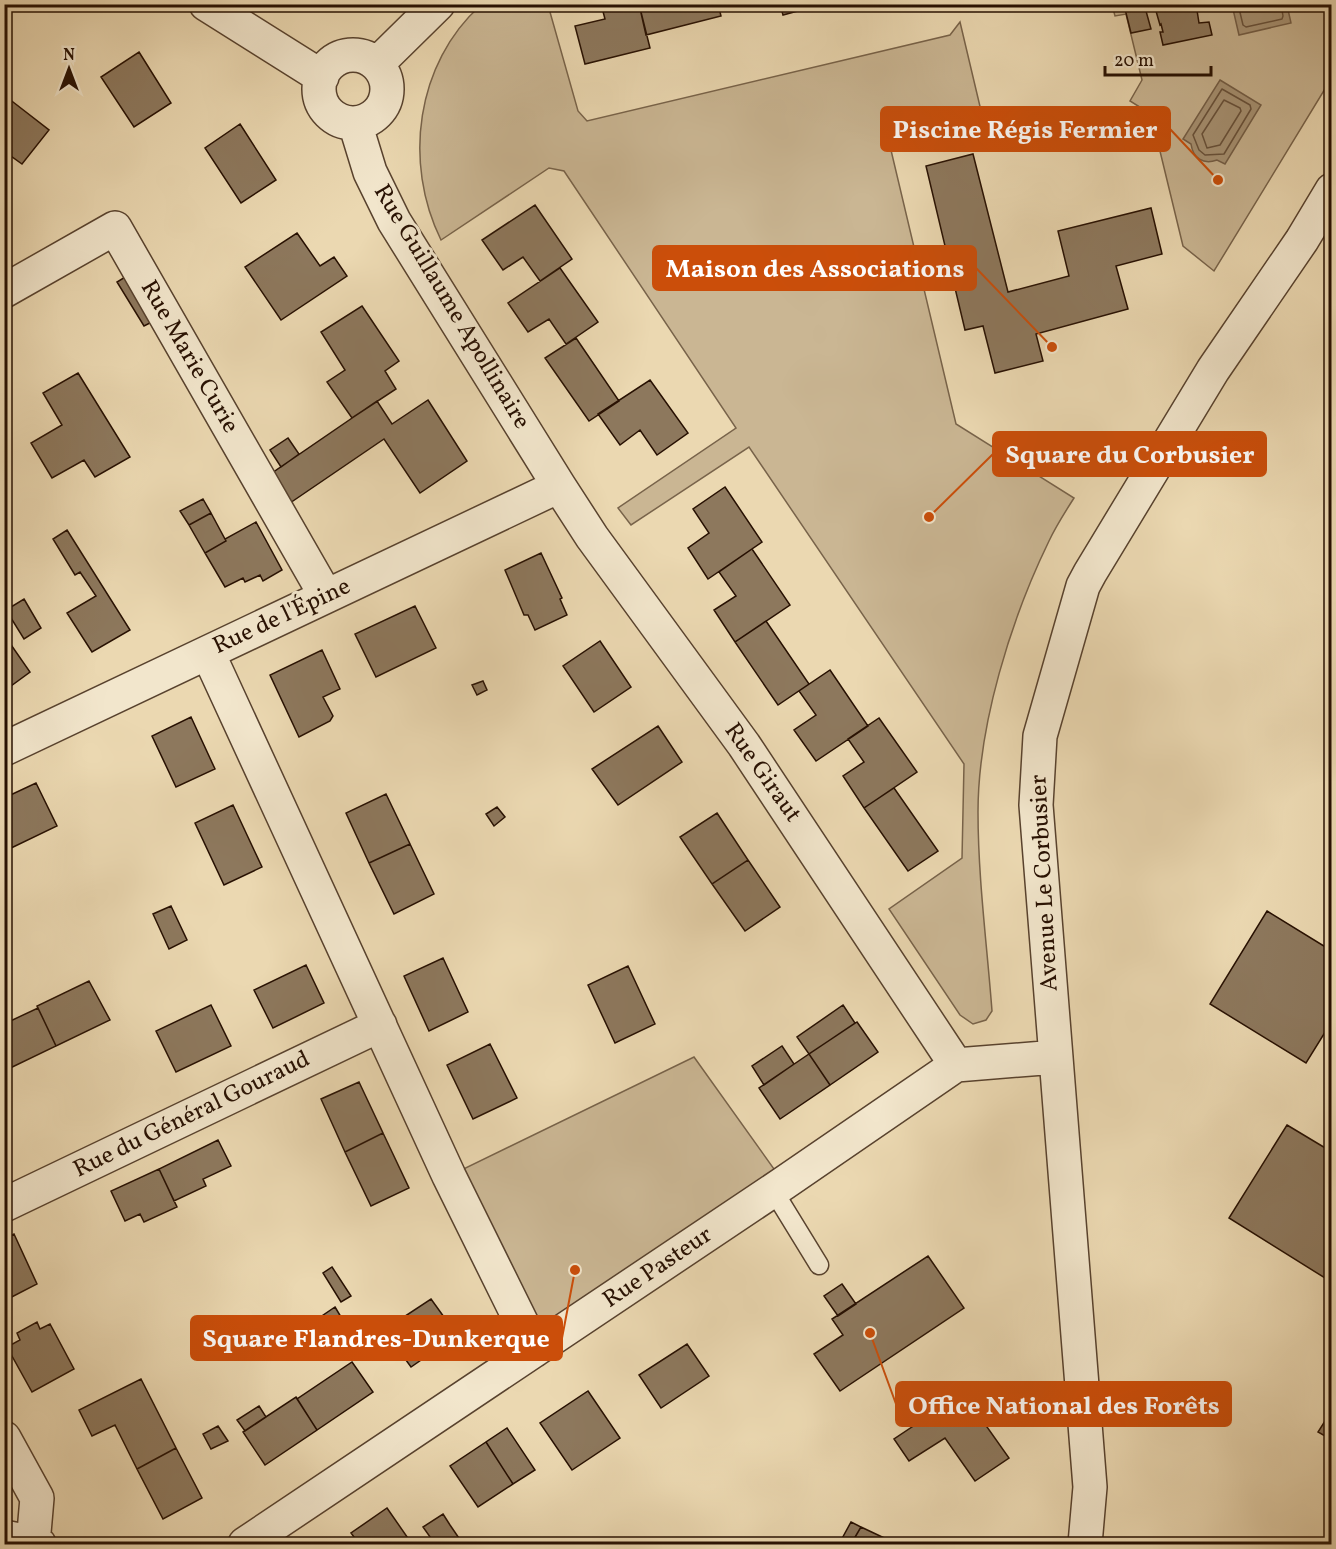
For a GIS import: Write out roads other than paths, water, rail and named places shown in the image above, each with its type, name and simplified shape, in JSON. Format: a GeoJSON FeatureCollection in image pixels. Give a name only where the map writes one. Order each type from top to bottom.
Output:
{"type":"FeatureCollection","features":[{"type":"Feature","properties":{"kind":"street"},"geometry":{"type":"LineString","coordinates":[[206,4],[322,77]]}},
{"type":"Feature","properties":{"kind":"street"},"geometry":{"type":"LineString","coordinates":[[377,64],[438,4]]}},
{"type":"Feature","properties":{"kind":"street"},"geometry":{"type":"LineString","coordinates":[[357,55],[377,64],[384,73],[387,84],[387,95],[383,106],[366,121],[355,123],[333,117],[321,99],[319,87],[327,67],[335,60],[357,55]]}},
{"type":"Feature","properties":{"kind":"street","name":"Rue Guillaume Apollinaire"},"geometry":{"type":"LineString","coordinates":[[355,123],[370,172],[394,221],[559,486]]}},
{"type":"Feature","properties":{"kind":"street","name":"Avenue Le Corbusier"},"geometry":{"type":"LineString","coordinates":[[1085,1545],[1090,1487],[1036,794],[1040,736],[1083,586],[1213,370],[1302,240],[1332,190]]}},
{"type":"Feature","properties":{"kind":"street","name":"Rue Marie Curie"},"geometry":{"type":"LineString","coordinates":[[4,291],[115,228],[326,596]]}},
{"type":"Feature","properties":{"kind":"street","name":"Rue de l'Épine"},"geometry":{"type":"LineString","coordinates":[[4,749],[559,486]]}},
{"type":"Feature","properties":{"kind":"street","name":"Rue Giraut"},"geometry":{"type":"LineString","coordinates":[[559,486],[592,537],[744,745],[957,1065]]}},
{"type":"Feature","properties":{"kind":"street"},"geometry":{"type":"LineString","coordinates":[[208,653],[448,1176],[535,1350]]}},
{"type":"Feature","properties":{"kind":"street","name":"Rue du Général Gouraud"},"geometry":{"type":"LineString","coordinates":[[4,1205],[380,1025]]}},
{"type":"Feature","properties":{"kind":"street","name":"Rue Pasteur"},"geometry":{"type":"LineString","coordinates":[[245,1545],[957,1065],[1056,1057]]}},
{"type":"Feature","properties":{"kind":"street"},"geometry":{"type":"LineString","coordinates":[[4,1438],[37,1498],[28,1542]]}},
{"type":"Feature","properties":{"kind":"lane"},"geometry":{"type":"LineString","coordinates":[[773,1190],[819,1265]]}},
{"type":"Feature","properties":{"kind":"water"},"geometry":{"type":"Polygon","coordinates":[[[1232,5],[1287,5],[1291,23],[1239,35],[1232,5]]]}},
{"type":"Feature","properties":{"kind":"water"},"geometry":{"type":"Polygon","coordinates":[[[1220,80],[1261,105],[1225,164],[1217,160],[1207,162],[1196,157],[1191,144],[1183,139],[1220,80]]]}},
{"type":"Feature","properties":{"kind":"place","name":"Piscine Régis Fermier"},"geometry":{"type":"Point","coordinates":[1218,180]}},
{"type":"Feature","properties":{"kind":"place","name":"Maison des Associations"},"geometry":{"type":"Point","coordinates":[1052,347]}},
{"type":"Feature","properties":{"kind":"place","name":"Square du Corbusier"},"geometry":{"type":"Point","coordinates":[929,517]}},
{"type":"Feature","properties":{"kind":"place","name":"Square Flandres-Dunkerque"},"geometry":{"type":"Point","coordinates":[575,1270]}},
{"type":"Feature","properties":{"kind":"place","name":"Office National des Forêts"},"geometry":{"type":"Point","coordinates":[870,1333]}}]}
